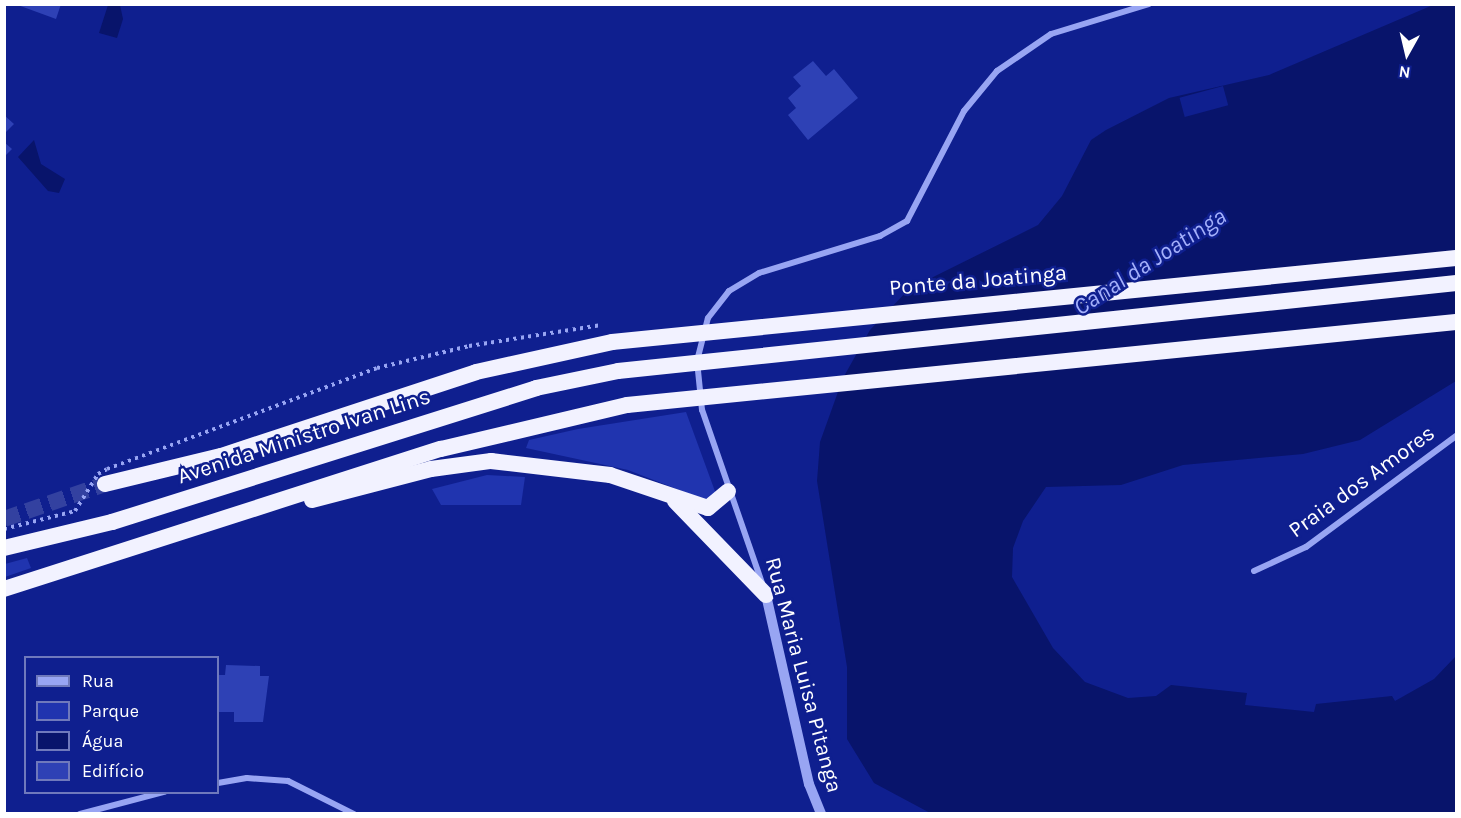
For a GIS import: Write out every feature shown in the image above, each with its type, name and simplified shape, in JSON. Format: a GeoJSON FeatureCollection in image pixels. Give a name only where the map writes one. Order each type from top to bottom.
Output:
{"type":"FeatureCollection","features":[{"type":"Feature","properties":{"kind":"highway","name":"Ponte da Joatinga"},"geometry":{"type":"LineString","coordinates":[[105,484],[221,456],[476,372],[612,342],[1456,258]]}},
{"type":"Feature","properties":{"kind":"highway","name":"Avenida Ministro Ivan Lins"},"geometry":{"type":"LineString","coordinates":[[4,548],[112,522],[536,388],[618,371],[1456,283]]}},
{"type":"Feature","properties":{"kind":"highway"},"geometry":{"type":"LineString","coordinates":[[4,589],[441,449],[627,405],[1456,322]]}},
{"type":"Feature","properties":{"kind":"highway"},"geometry":{"type":"LineString","coordinates":[[109,554],[462,462],[575,468],[708,508],[722,501],[728,491]]}},
{"type":"Feature","properties":{"kind":"highway"},"geometry":{"type":"LineString","coordinates":[[670,497],[766,595]]}},
{"type":"Feature","properties":{"kind":"street","name":"Rua Maria Luisa Pitanga"},"geometry":{"type":"LineString","coordinates":[[821,813],[808,784],[766,595],[702,411],[696,381],[701,336],[729,291],[759,273],[880,236],[907,221],[964,111],[997,71],[1051,34],[1149,4]]}},
{"type":"Feature","properties":{"kind":"street","name":"Praia dos Amores"},"geometry":{"type":"LineString","coordinates":[[1254,572],[1306,548],[1456,436]]}},
{"type":"Feature","properties":{"kind":"street"},"geometry":{"type":"LineString","coordinates":[[219,783],[247,778],[288,782],[354,813]]}},
{"type":"Feature","properties":{"kind":"street"},"geometry":{"type":"LineString","coordinates":[[80,813],[156,794]]}},
{"type":"Feature","properties":{"kind":"green space"},"geometry":{"type":"Polygon","coordinates":[[[686,412],[716,494],[705,500],[628,470],[526,448],[529,440],[578,429],[686,412]]]}},
{"type":"Feature","properties":{"kind":"green space"},"geometry":{"type":"Polygon","coordinates":[[[487,475],[525,477],[521,505],[441,505],[432,489],[487,475]]]}},
{"type":"Feature","properties":{"kind":"green space"},"geometry":{"type":"Polygon","coordinates":[[[27,558],[31,568],[5,577],[5,564],[27,558]]]}},
{"type":"Feature","properties":{"kind":"water"},"geometry":{"type":"Polygon","coordinates":[[[108,5],[120,5],[123,19],[117,38],[99,33],[108,5]]]}},
{"type":"Feature","properties":{"kind":"water","name":"Canal da Joatinga"},"geometry":{"type":"Polygon","coordinates":[[[1433,5],[1456,5],[1456,381],[1360,440],[1303,454],[1183,465],[1121,485],[1046,487],[1023,521],[1013,548],[1012,577],[1053,648],[1085,682],[1128,698],[1156,696],[1171,685],[1247,693],[1245,705],[1314,712],[1316,704],[1392,696],[1395,701],[1434,679],[1456,656],[1456,813],[932,814],[874,783],[847,739],[847,667],[817,481],[820,442],[843,378],[870,330],[909,289],[1038,225],[1062,196],[1091,140],[1106,130],[1169,98],[1269,75],[1433,5]]]}},
{"type":"Feature","properties":{"kind":"water"},"geometry":{"type":"Polygon","coordinates":[[[34,140],[41,164],[65,179],[59,193],[48,191],[18,157],[34,140]]]}},
{"type":"Feature","properties":{"kind":"pier"},"geometry":{"type":"Polygon","coordinates":[[[1223,86],[1228,105],[1185,117],[1180,98],[1223,86]]]}},
{"type":"Feature","properties":{"kind":"building"},"geometry":{"type":"Polygon","coordinates":[[[15,4],[61,4],[56,19],[15,4]]]}},
{"type":"Feature","properties":{"kind":"building"},"geometry":{"type":"Polygon","coordinates":[[[813,61],[826,76],[834,69],[858,98],[808,140],[788,115],[796,108],[788,98],[801,86],[793,77],[813,61]]]}},
{"type":"Feature","properties":{"kind":"building"},"geometry":{"type":"Polygon","coordinates":[[[4,115],[14,124],[4,134],[4,115]]]}},
{"type":"Feature","properties":{"kind":"building"},"geometry":{"type":"Polygon","coordinates":[[[4,142],[12,149],[4,157],[4,142]]]}},
{"type":"Feature","properties":{"kind":"building"},"geometry":{"type":"Polygon","coordinates":[[[226,665],[260,666],[260,676],[269,676],[263,722],[234,722],[234,712],[219,712],[219,675],[225,675],[226,665]]]}},
{"type":"Feature","properties":{"kind":"tunnel"},"geometry":{"type":"LineString","coordinates":[[4,519],[105,484]]}}]}
